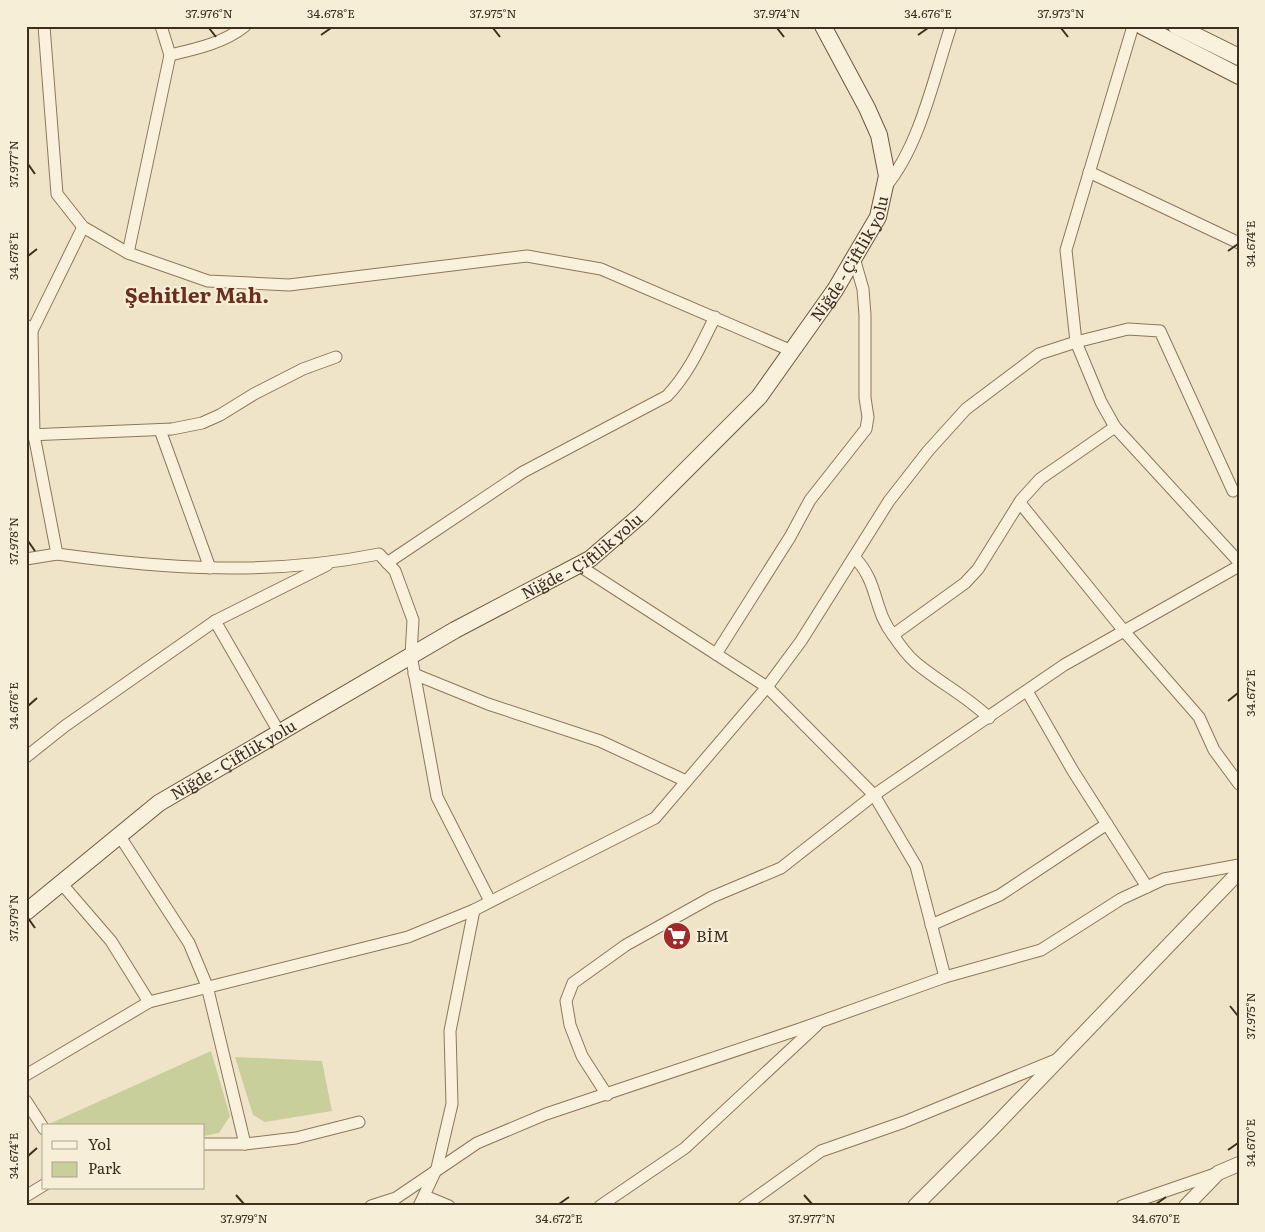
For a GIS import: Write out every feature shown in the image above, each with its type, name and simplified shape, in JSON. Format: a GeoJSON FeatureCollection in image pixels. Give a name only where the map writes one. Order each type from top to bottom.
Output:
{"type":"FeatureCollection","features":[{"type":"Feature","properties":{"kind":"main road","name":"Niğde - Çiftlik yolu"},"geometry":{"type":"LineString","coordinates":[[26,912],[159,802],[455,630],[590,559],[641,515],[759,398],[835,290],[878,217],[887,176],[879,136],[867,108],[823,26]]}},
{"type":"Feature","properties":{"kind":"main road"},"geometry":{"type":"LineString","coordinates":[[1142,26],[1239,76]]}},
{"type":"Feature","properties":{"kind":"main road"},"geometry":{"type":"LineString","coordinates":[[1176,26],[1239,57]]}},
{"type":"Feature","properties":{"kind":"street"},"geometry":{"type":"LineString","coordinates":[[44,26],[57,194],[83,227],[128,253],[208,281],[289,285],[527,256],[601,269],[792,350]]}},
{"type":"Feature","properties":{"kind":"street"},"geometry":{"type":"LineString","coordinates":[[128,253],[170,54],[161,26]]}},
{"type":"Feature","properties":{"kind":"street"},"geometry":{"type":"LineString","coordinates":[[170,54],[201,48],[236,33],[245,26]]}},
{"type":"Feature","properties":{"kind":"street"},"geometry":{"type":"LineString","coordinates":[[885,187],[898,171],[912,144],[951,26]]}},
{"type":"Feature","properties":{"kind":"street"},"geometry":{"type":"LineString","coordinates":[[607,1095],[582,1056],[570,1025],[566,1001],[573,983],[626,945],[704,902],[781,868],[874,795],[1064,665],[1239,564],[1115,427],[1101,402],[1076,342],[1066,250],[1133,26]]}},
{"type":"Feature","properties":{"kind":"street"},"geometry":{"type":"LineString","coordinates":[[1089,172],[1239,243]]}},
{"type":"Feature","properties":{"kind":"street"},"geometry":{"type":"LineString","coordinates":[[57,554],[30,435],[29,328],[83,227]]}},
{"type":"Feature","properties":{"kind":"street"},"geometry":{"type":"LineString","coordinates":[[716,654],[790,538],[810,500],[866,429],[868,416],[865,398],[865,315],[863,289],[854,258]]}},
{"type":"Feature","properties":{"kind":"street"},"geometry":{"type":"LineString","coordinates":[[387,563],[523,472],[667,396],[680,383],[715,317]]}},
{"type":"Feature","properties":{"kind":"street"},"geometry":{"type":"LineString","coordinates":[[26,1075],[149,1002],[408,937],[474,910],[655,818],[767,687],[801,641],[889,501],[928,451],[966,409],[1039,354],[1076,342],[1128,329],[1160,331],[1233,491]]}},
{"type":"Feature","properties":{"kind":"street"},"geometry":{"type":"LineString","coordinates":[[30,435],[160,430],[193,425],[220,415],[279,382],[336,356]]}},
{"type":"Feature","properties":{"kind":"street"},"geometry":{"type":"LineString","coordinates":[[893,635],[965,583],[978,569],[1020,503],[1040,479],[1115,427]]}},
{"type":"Feature","properties":{"kind":"street"},"geometry":{"type":"LineString","coordinates":[[160,430],[210,568]]}},
{"type":"Feature","properties":{"kind":"street"},"geometry":{"type":"LineString","coordinates":[[1020,503],[1124,631],[1199,717],[1214,750],[1239,784]]}},
{"type":"Feature","properties":{"kind":"street"},"geometry":{"type":"LineString","coordinates":[[26,559],[57,554],[162,567],[210,568],[219,570],[331,564],[379,554],[395,571],[413,620],[411,656],[437,797],[490,901]]}},
{"type":"Feature","properties":{"kind":"street"},"geometry":{"type":"LineString","coordinates":[[854,557],[865,568],[873,584],[884,622],[915,662],[976,705],[989,718]]}},
{"type":"Feature","properties":{"kind":"street"},"geometry":{"type":"LineString","coordinates":[[26,757],[65,726],[215,621],[331,564]]}},
{"type":"Feature","properties":{"kind":"street"},"geometry":{"type":"LineString","coordinates":[[578,565],[767,687],[874,795],[916,866],[944,977]]}},
{"type":"Feature","properties":{"kind":"street"},"geometry":{"type":"LineString","coordinates":[[215,621],[279,732]]}},
{"type":"Feature","properties":{"kind":"street"},"geometry":{"type":"LineString","coordinates":[[414,674],[488,704],[600,741],[686,781]]}},
{"type":"Feature","properties":{"kind":"street"},"geometry":{"type":"LineString","coordinates":[[1027,691],[1147,887]]}},
{"type":"Feature","properties":{"kind":"street"},"geometry":{"type":"LineString","coordinates":[[931,924],[1000,895],[1107,824]]}},
{"type":"Feature","properties":{"kind":"street"},"geometry":{"type":"LineString","coordinates":[[119,835],[189,943],[207,986],[245,1144]]}},
{"type":"Feature","properties":{"kind":"street"},"geometry":{"type":"LineString","coordinates":[[371,1206],[396,1198],[476,1143],[546,1114],[822,1021],[944,977],[1041,950],[1121,900],[1164,879],[1239,865]]}},
{"type":"Feature","properties":{"kind":"street"},"geometry":{"type":"LineString","coordinates":[[915,1206],[1239,872]]}},
{"type":"Feature","properties":{"kind":"street"},"geometry":{"type":"LineString","coordinates":[[61,883],[111,941],[149,1002]]}},
{"type":"Feature","properties":{"kind":"street"},"geometry":{"type":"LineString","coordinates":[[449,1206],[422,1201],[437,1168],[452,1104],[450,1032],[474,910]]}},
{"type":"Feature","properties":{"kind":"street"},"geometry":{"type":"LineString","coordinates":[[600,1206],[685,1148],[822,1021]]}},
{"type":"Feature","properties":{"kind":"street"},"geometry":{"type":"LineString","coordinates":[[744,1206],[821,1151],[904,1122],[1060,1058]]}},
{"type":"Feature","properties":{"kind":"street"},"geometry":{"type":"LineString","coordinates":[[26,1101],[42,1126]]}},
{"type":"Feature","properties":{"kind":"street"},"geometry":{"type":"LineString","coordinates":[[205,1144],[245,1144],[296,1138],[359,1122]]}},
{"type":"Feature","properties":{"kind":"street"},"geometry":{"type":"LineString","coordinates":[[1122,1206],[1239,1164]]}},
{"type":"Feature","properties":{"kind":"street"},"geometry":{"type":"LineString","coordinates":[[1186,1206],[1218,1173]]}},
{"type":"Feature","properties":{"kind":"street"},"geometry":{"type":"LineString","coordinates":[[26,1196],[42,1186]]}},
{"type":"Feature","properties":{"kind":"green space"},"geometry":{"type":"Polygon","coordinates":[[[211,1051],[230,1116],[219,1133],[205,1136],[205,1124],[49,1124],[211,1051]]]}},
{"type":"Feature","properties":{"kind":"green space"},"geometry":{"type":"Polygon","coordinates":[[[235,1057],[322,1061],[332,1111],[265,1122],[253,1115],[235,1057]]]}},
{"type":"Feature","properties":{"kind":"place","name":"BİM"},"geometry":{"type":"Point","coordinates":[677,936]}},
{"type":"Feature","properties":{"kind":"district","name":"Şehitler Mah."},"geometry":{"type":"Point","coordinates":[197,296]}}]}
